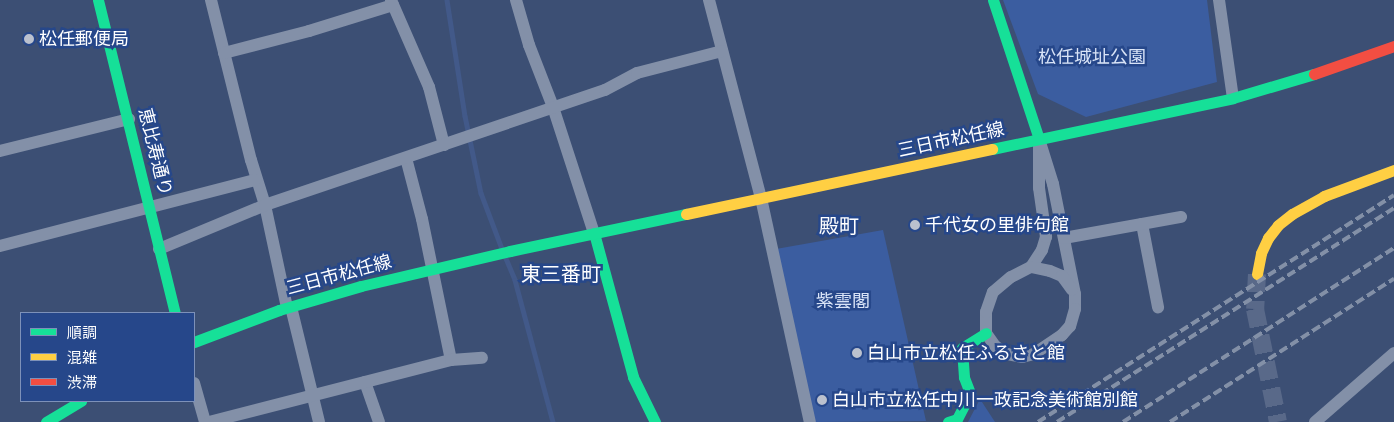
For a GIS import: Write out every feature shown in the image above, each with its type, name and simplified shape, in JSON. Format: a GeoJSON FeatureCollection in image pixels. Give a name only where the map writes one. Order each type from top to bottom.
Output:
{"type":"FeatureCollection","features":[{"type":"Feature","properties":{"kind":"main road","name":"恵比寿通り"},"geometry":{"type":"LineString","coordinates":[[98,0],[129,119],[175,312]]}},
{"type":"Feature","properties":{"kind":"main road"},"geometry":{"type":"LineString","coordinates":[[993,0],[1039,139]]}},
{"type":"Feature","properties":{"kind":"main road","name":"三日市松任線"},"geometry":{"type":"LineString","coordinates":[[195,342],[289,307],[361,286],[510,251],[1233,98],[1318,73],[1394,46]]}},
{"type":"Feature","properties":{"kind":"main road"},"geometry":{"type":"LineString","coordinates":[[1257,274],[1261,253],[1268,238],[1278,225],[1292,214],[1324,196],[1394,170]]}},
{"type":"Feature","properties":{"kind":"main road"},"geometry":{"type":"LineString","coordinates":[[594,233],[633,377],[656,422]]}},
{"type":"Feature","properties":{"kind":"main road"},"geometry":{"type":"LineString","coordinates":[[948,422],[957,418],[970,393],[964,377],[962,348],[986,333]]}},
{"type":"Feature","properties":{"kind":"main road"},"geometry":{"type":"LineString","coordinates":[[46,422],[79,402]]}},
{"type":"Feature","properties":{"kind":"main road"},"geometry":{"type":"LineString","coordinates":[[69,408],[71,422]]}},
{"type":"Feature","properties":{"kind":"street"},"geometry":{"type":"LineString","coordinates":[[211,0],[319,422]]}},
{"type":"Feature","properties":{"kind":"street"},"geometry":{"type":"LineString","coordinates":[[516,0],[529,45],[554,107],[594,233]]}},
{"type":"Feature","properties":{"kind":"street"},"geometry":{"type":"LineString","coordinates":[[709,0],[761,198],[810,422]]}},
{"type":"Feature","properties":{"kind":"street"},"geometry":{"type":"LineString","coordinates":[[1219,0],[1233,98]]}},
{"type":"Feature","properties":{"kind":"street"},"geometry":{"type":"LineString","coordinates":[[224,52],[309,31],[392,2],[429,88],[444,146]]}},
{"type":"Feature","properties":{"kind":"street"},"geometry":{"type":"LineString","coordinates":[[159,248],[265,205],[605,90],[637,74],[722,51]]}},
{"type":"Feature","properties":{"kind":"street"},"geometry":{"type":"LineString","coordinates":[[0,152],[129,119]]}},
{"type":"Feature","properties":{"kind":"street"},"geometry":{"type":"LineString","coordinates":[[1039,139],[1053,184],[1075,294],[1075,309],[1070,326],[1062,334],[1034,354],[1022,356],[1007,354],[995,346],[986,333],[986,312],[993,292],[1012,277],[1031,267],[1042,250],[1046,237],[1039,188],[1039,139]]}},
{"type":"Feature","properties":{"kind":"street"},"geometry":{"type":"LineString","coordinates":[[406,158],[422,219],[451,360]]}},
{"type":"Feature","properties":{"kind":"street"},"geometry":{"type":"LineString","coordinates":[[0,246],[256,180]]}},
{"type":"Feature","properties":{"kind":"street"},"geometry":{"type":"LineString","coordinates":[[1064,238],[1181,217]]}},
{"type":"Feature","properties":{"kind":"street"},"geometry":{"type":"LineString","coordinates":[[1142,224],[1158,307]]}},
{"type":"Feature","properties":{"kind":"street"},"geometry":{"type":"LineString","coordinates":[[1031,267],[1062,276],[1075,294]]}},
{"type":"Feature","properties":{"kind":"street"},"geometry":{"type":"LineString","coordinates":[[1315,422],[1394,353]]}},
{"type":"Feature","properties":{"kind":"street"},"geometry":{"type":"LineString","coordinates":[[209,422],[252,417],[312,396],[451,360],[482,358]]}},
{"type":"Feature","properties":{"kind":"street"},"geometry":{"type":"LineString","coordinates":[[365,382],[379,422]]}},
{"type":"Feature","properties":{"kind":"street"},"geometry":{"type":"LineString","coordinates":[[195,387],[205,422]]}},
{"type":"Feature","properties":{"kind":"green space","name":"松任城址公園"},"geometry":{"type":"Polygon","coordinates":[[[1003,0],[1207,0],[1217,82],[1086,117],[1038,94],[1003,0]]]}},
{"type":"Feature","properties":{"kind":"green space","name":"紫雲閣"},"geometry":{"type":"Polygon","coordinates":[[[883,230],[926,421],[815,422],[776,249],[883,230]]]}},
{"type":"Feature","properties":{"kind":"green space"},"geometry":{"type":"Polygon","coordinates":[[[980,399],[995,422],[968,422],[980,399]]]}},
{"type":"Feature","properties":{"kind":"waterway"},"geometry":{"type":"LineString","coordinates":[[447,0],[465,116],[481,193],[502,249]]}},
{"type":"Feature","properties":{"kind":"waterway"},"geometry":{"type":"LineString","coordinates":[[505,256],[515,280],[553,422]]}},
{"type":"Feature","properties":{"kind":"tunnel"},"geometry":{"type":"LineString","coordinates":[[1257,274],[1255,309],[1278,422]]}},
{"type":"Feature","properties":{"kind":"railway"},"geometry":{"type":"LineString","coordinates":[[1038,422],[1394,195]]}},
{"type":"Feature","properties":{"kind":"railway"},"geometry":{"type":"LineString","coordinates":[[1057,422],[1394,208]]}},
{"type":"Feature","properties":{"kind":"railway"},"geometry":{"type":"LineString","coordinates":[[1123,422],[1394,248]]}},
{"type":"Feature","properties":{"kind":"railway"},"geometry":{"type":"LineString","coordinates":[[1170,422],[1394,279]]}},
{"type":"Feature","properties":{"kind":"traffic: fast"},"geometry":{"type":"LineString","coordinates":[[98,0],[175,312]]}},
{"type":"Feature","properties":{"kind":"traffic: fast"},"geometry":{"type":"LineString","coordinates":[[993,0],[1039,139]]}},
{"type":"Feature","properties":{"kind":"traffic: fast"},"geometry":{"type":"LineString","coordinates":[[992,149],[1233,98],[1314,74]]}},
{"type":"Feature","properties":{"kind":"traffic: fast"},"geometry":{"type":"LineString","coordinates":[[195,342],[279,310],[361,286],[510,251],[686,214]]}},
{"type":"Feature","properties":{"kind":"traffic: fast"},"geometry":{"type":"LineString","coordinates":[[594,233],[633,377],[655,422]]}},
{"type":"Feature","properties":{"kind":"traffic: fast"},"geometry":{"type":"LineString","coordinates":[[948,422],[957,419],[970,393],[964,377],[962,348],[986,333]]}},
{"type":"Feature","properties":{"kind":"traffic: fast"},"geometry":{"type":"LineString","coordinates":[[46,422],[79,402]]}},
{"type":"Feature","properties":{"kind":"traffic: slow"},"geometry":{"type":"LineString","coordinates":[[686,214],[992,149]]}},
{"type":"Feature","properties":{"kind":"traffic: slow"},"geometry":{"type":"LineString","coordinates":[[1257,274],[1261,253],[1268,238],[1278,225],[1292,214],[1324,196],[1394,170]]}},
{"type":"Feature","properties":{"kind":"traffic: jam"},"geometry":{"type":"LineString","coordinates":[[1314,74],[1394,46]]}},
{"type":"Feature","properties":{"kind":"place","name":"松任郵便局"},"geometry":{"type":"Point","coordinates":[29,39]}},
{"type":"Feature","properties":{"kind":"place","name":"千代女の里俳句館"},"geometry":{"type":"Point","coordinates":[915,225]}},
{"type":"Feature","properties":{"kind":"place","name":"白山市立松任ふるさと館"},"geometry":{"type":"Point","coordinates":[857,353]}},
{"type":"Feature","properties":{"kind":"place","name":"白山市立松任中川一政記念美術館別館"},"geometry":{"type":"Point","coordinates":[822,400]}},
{"type":"Feature","properties":{"kind":"district","name":"殿町"},"geometry":{"type":"Point","coordinates":[839,225]}},
{"type":"Feature","properties":{"kind":"district","name":"東三番町"},"geometry":{"type":"Point","coordinates":[561,273]}}]}
